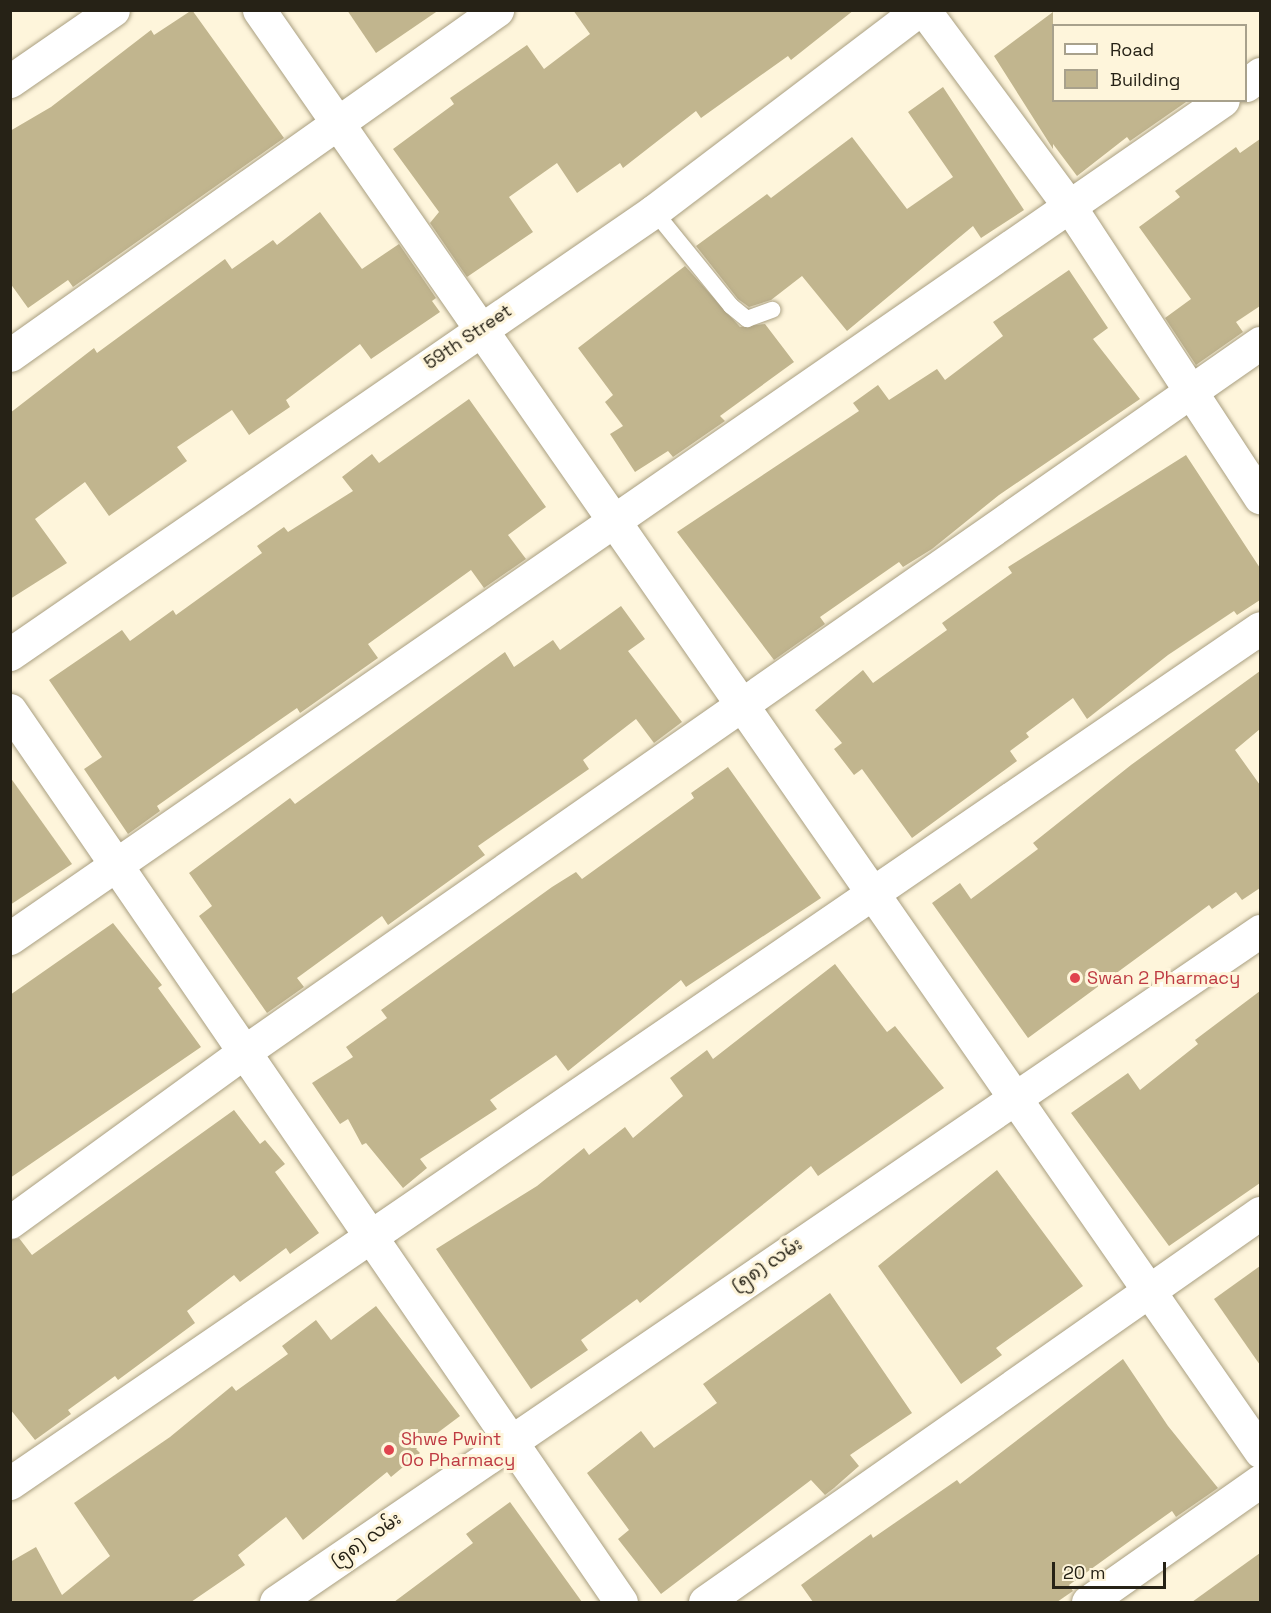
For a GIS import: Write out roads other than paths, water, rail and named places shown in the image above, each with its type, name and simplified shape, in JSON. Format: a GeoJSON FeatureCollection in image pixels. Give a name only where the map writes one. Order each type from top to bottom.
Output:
{"type":"FeatureCollection","features":[{"type":"Feature","properties":{"kind":"street"},"geometry":{"type":"LineString","coordinates":[[10,81],[112,10]]}},
{"type":"Feature","properties":{"kind":"street"},"geometry":{"type":"LineString","coordinates":[[259,10],[618,521],[875,891],[1013,1098],[1149,1287],[1260,1451]]}},
{"type":"Feature","properties":{"kind":"street"},"geometry":{"type":"LineString","coordinates":[[10,355],[336,120],[497,10]]}},
{"type":"Feature","properties":{"kind":"street","name":"59th Street"},"geometry":{"type":"LineString","coordinates":[[10,654],[654,211],[919,10]]}},
{"type":"Feature","properties":{"kind":"street"},"geometry":{"type":"LineString","coordinates":[[924,10],[1070,207],[1260,497]]}},
{"type":"Feature","properties":{"kind":"street"},"geometry":{"type":"LineString","coordinates":[[1247,84],[1260,74]]}},
{"type":"Feature","properties":{"kind":"street"},"geometry":{"type":"LineString","coordinates":[[10,938],[618,521],[1219,102]]}},
{"type":"Feature","properties":{"kind":"street"},"geometry":{"type":"LineString","coordinates":[[10,1221],[244,1052],[1260,343]]}},
{"type":"Feature","properties":{"kind":"street"},"geometry":{"type":"LineString","coordinates":[[10,1484],[1260,628]]}},
{"type":"Feature","properties":{"kind":"street"},"geometry":{"type":"LineString","coordinates":[[10,710],[116,867],[513,1437],[621,1602]]}},
{"type":"Feature","properties":{"kind":"street","name":"(၅၈) လမ်း"},"geometry":{"type":"LineString","coordinates":[[276,1602],[513,1437],[1260,931]]}},
{"type":"Feature","properties":{"kind":"street"},"geometry":{"type":"LineString","coordinates":[[705,1602],[1149,1287],[1260,1213]]}},
{"type":"Feature","properties":{"kind":"street"},"geometry":{"type":"LineString","coordinates":[[1088,1602],[1260,1481]]}},
{"type":"Feature","properties":{"kind":"lane"},"geometry":{"type":"LineString","coordinates":[[654,211],[731,306],[747,319],[772,310]]}},
{"type":"Feature","properties":{"kind":"place","name":"Swan 2 Pharmacy"},"geometry":{"type":"Point","coordinates":[1075,978]}},
{"type":"Feature","properties":{"kind":"place","name":"Shwe Pwint Oo Pharmacy"},"geometry":{"type":"Point","coordinates":[389,1450]}}]}
